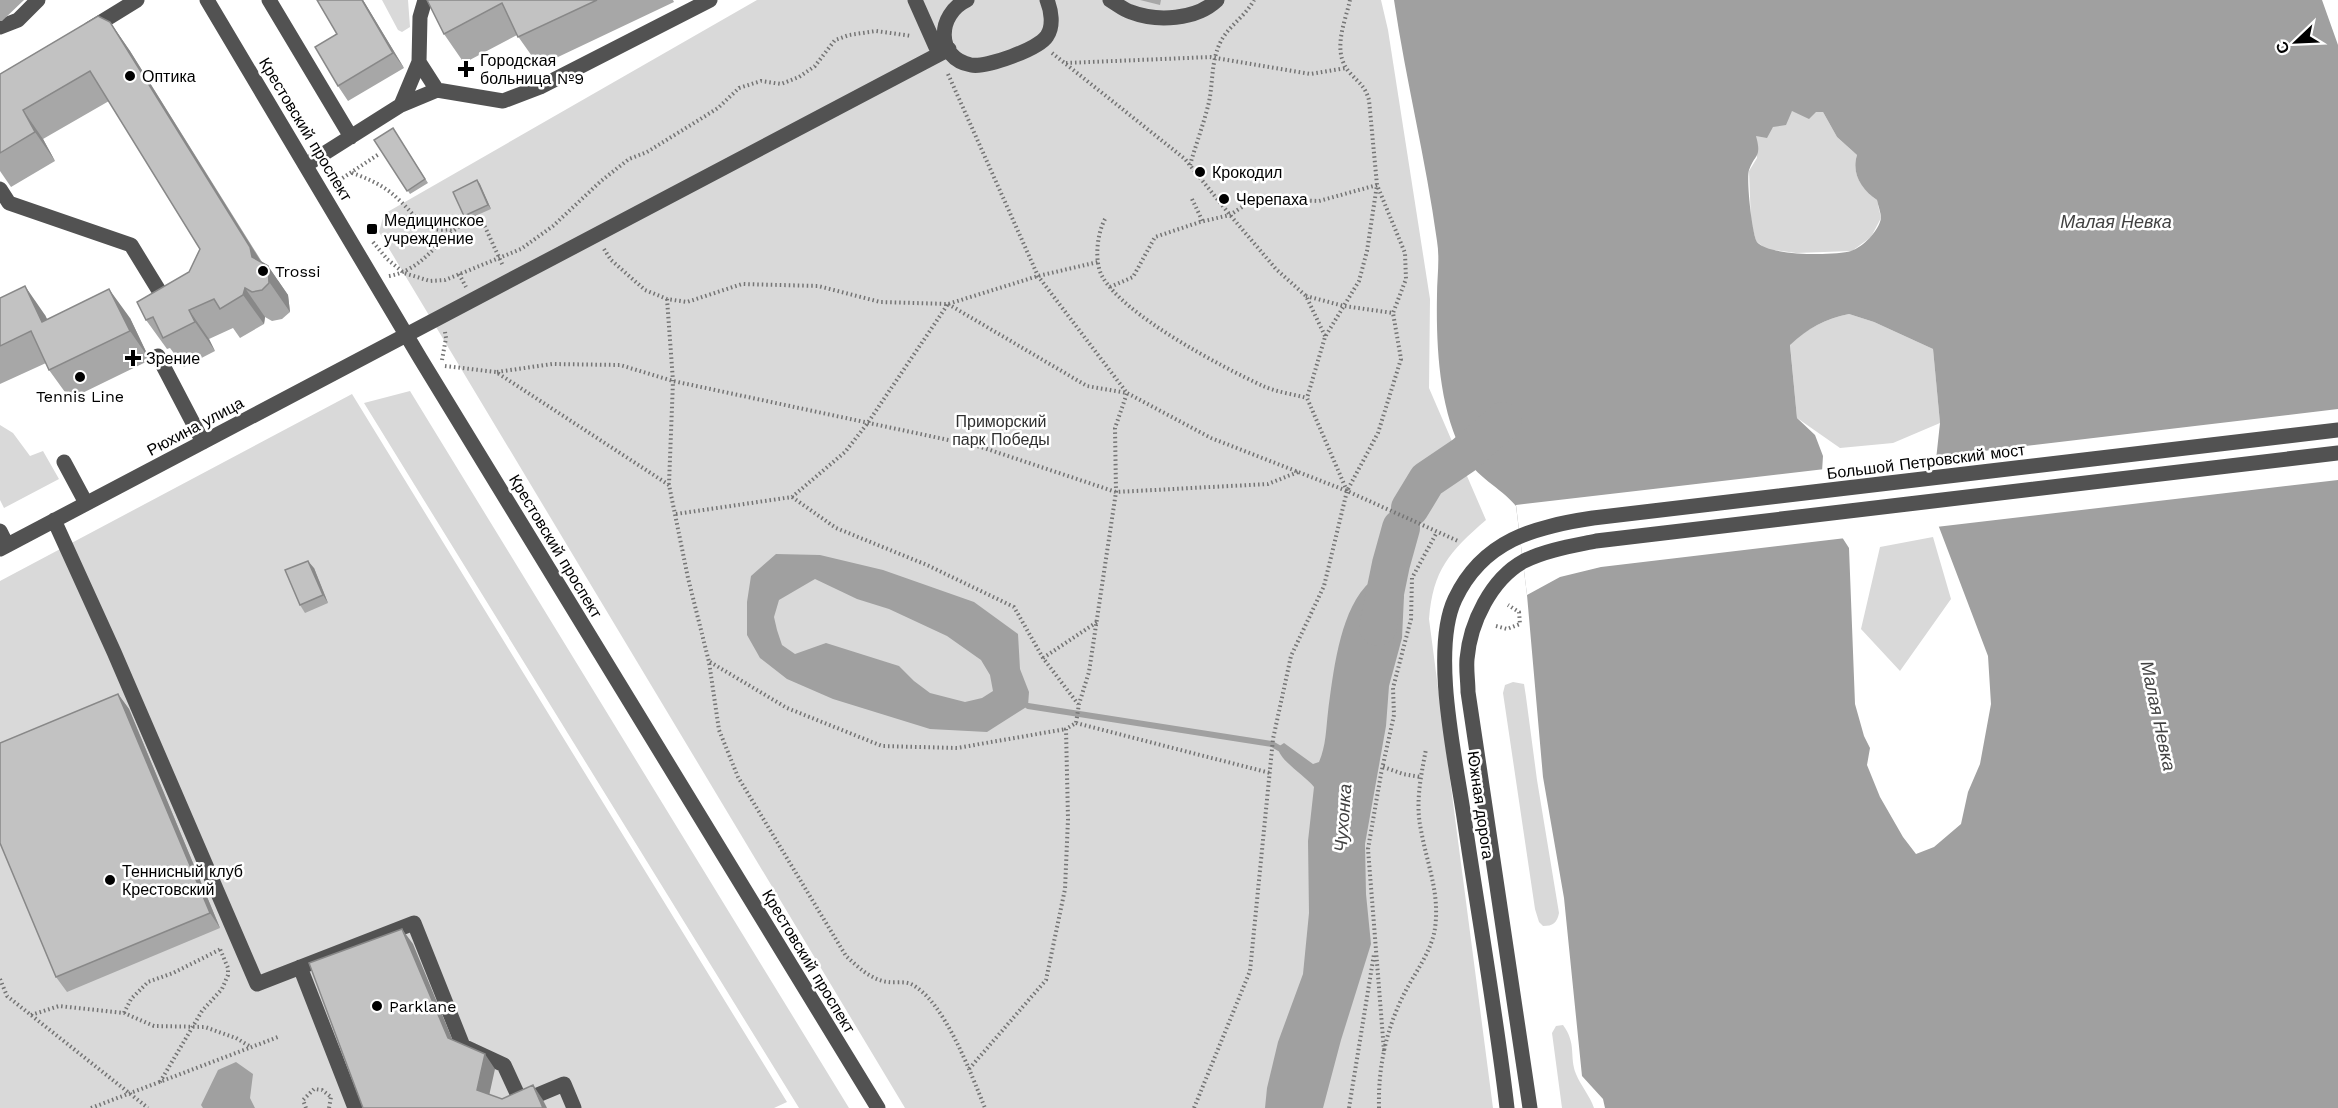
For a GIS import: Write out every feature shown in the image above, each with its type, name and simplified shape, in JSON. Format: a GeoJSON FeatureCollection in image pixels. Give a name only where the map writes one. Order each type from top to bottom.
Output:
{"type":"FeatureCollection","features":[{"type":"Feature","properties":{"kind":"street"},"geometry":{"type":"LineString","coordinates":[[0,27],[18,20],[38,0]]}},
{"type":"Feature","properties":{"kind":"street"},"geometry":{"type":"LineString","coordinates":[[81,34],[137,0]]}},
{"type":"Feature","properties":{"kind":"street","name":"Крестовский проспект"},"geometry":{"type":"LineString","coordinates":[[207,0],[407,335],[878,1108]]}},
{"type":"Feature","properties":{"kind":"street"},"geometry":{"type":"LineString","coordinates":[[269,0],[351,137]]}},
{"type":"Feature","properties":{"kind":"street"},"geometry":{"type":"LineString","coordinates":[[401,105],[419,62],[420,17],[417,0]]}},
{"type":"Feature","properties":{"kind":"street"},"geometry":{"type":"LineString","coordinates":[[420,17],[425,0]]}},
{"type":"Feature","properties":{"kind":"street"},"geometry":{"type":"LineString","coordinates":[[306,165],[401,105],[437,90],[503,101],[540,87],[710,0]]}},
{"type":"Feature","properties":{"kind":"street"},"geometry":{"type":"LineString","coordinates":[[915,0],[941,50],[962,62],[981,66],[1040,43],[1047,36],[1050,28],[1051,17],[1047,0]]}},
{"type":"Feature","properties":{"kind":"street"},"geometry":{"type":"LineString","coordinates":[[941,50],[946,19],[958,4],[967,0]]}},
{"type":"Feature","properties":{"kind":"street"},"geometry":{"type":"LineString","coordinates":[[1110,0],[1130,12],[1158,18],[1187,16],[1217,0]]}},
{"type":"Feature","properties":{"kind":"street","name":"Рюхина улица"},"geometry":{"type":"LineString","coordinates":[[4,547],[596,236],[941,50]]}},
{"type":"Feature","properties":{"kind":"street"},"geometry":{"type":"LineString","coordinates":[[419,62],[437,90]]}},
{"type":"Feature","properties":{"kind":"street"},"geometry":{"type":"LineString","coordinates":[[0,189],[9,203],[131,245],[170,310]]}},
{"type":"Feature","properties":{"kind":"street"},"geometry":{"type":"LineString","coordinates":[[158,356],[203,442]]}},
{"type":"Feature","properties":{"kind":"street","name":"Большой Петровский мост"},"geometry":{"type":"LineString","coordinates":[[1519,535],[1593,518],[2338,430]]}},
{"type":"Feature","properties":{"kind":"street","name":"Южная дорога"},"geometry":{"type":"LineString","coordinates":[[1530,1108],[1468,692],[1467,659],[1472,632],[1481,609],[1506,575],[1523,562],[1549,552],[1596,541],[2338,453]]}},
{"type":"Feature","properties":{"kind":"street"},"geometry":{"type":"LineString","coordinates":[[64,462],[86,503]]}},
{"type":"Feature","properties":{"kind":"street"},"geometry":{"type":"LineString","coordinates":[[54,520],[114,652],[257,984],[414,923],[464,1046],[504,1065],[521,1102],[564,1084],[574,1108]]}},
{"type":"Feature","properties":{"kind":"street"},"geometry":{"type":"LineString","coordinates":[[0,531],[4,547]]}},
{"type":"Feature","properties":{"kind":"street","name":"Южная дорога"},"geometry":{"type":"LineString","coordinates":[[1507,1108],[1448,706],[1444,660],[1446,628],[1454,600],[1466,579],[1496,550],[1519,535]]}},
{"type":"Feature","properties":{"kind":"street"},"geometry":{"type":"LineString","coordinates":[[300,967],[355,1108]]}},
{"type":"Feature","properties":{"kind":"path"},"geometry":{"type":"LineString","coordinates":[[1190,165],[1209,105],[1214,57],[1229,28],[1243,17],[1254,0]]}},
{"type":"Feature","properties":{"kind":"path"},"geometry":{"type":"LineString","coordinates":[[1347,491],[1307,398],[1325,337],[1359,281],[1367,251],[1377,185],[1369,99],[1365,88],[1348,72],[1339,44],[1350,0]]}},
{"type":"Feature","properties":{"kind":"path"},"geometry":{"type":"LineString","coordinates":[[371,240],[387,259],[403,272],[430,280],[445,280],[521,249],[545,232],[629,159],[647,152],[718,108],[739,88],[761,81],[781,84],[799,77],[815,66],[836,40],[849,35],[876,31],[912,36],[941,50],[1038,276],[1127,393]]}},
{"type":"Feature","properties":{"kind":"path"},"geometry":{"type":"LineString","coordinates":[[1040,43],[1185,159],[1276,269],[1306,296],[1325,337]]}},
{"type":"Feature","properties":{"kind":"path"},"geometry":{"type":"LineString","coordinates":[[1065,63],[1214,57],[1311,74],[1346,68]]}},
{"type":"Feature","properties":{"kind":"path"},"geometry":{"type":"LineString","coordinates":[[332,185],[380,154]]}},
{"type":"Feature","properties":{"kind":"path"},"geometry":{"type":"LineString","coordinates":[[352,172],[365,177],[396,197],[407,211],[430,229],[438,231],[459,227]]}},
{"type":"Feature","properties":{"kind":"path"},"geometry":{"type":"LineString","coordinates":[[1110,287],[1133,277],[1155,237],[1230,216],[1254,199],[1319,201],[1377,185]]}},
{"type":"Feature","properties":{"kind":"path"},"geometry":{"type":"LineString","coordinates":[[1194,1108],[1250,970],[1271,750],[1291,656],[1324,586],[1347,491],[1378,434],[1401,359],[1393,313],[1406,279],[1405,253],[1377,185]]}},
{"type":"Feature","properties":{"kind":"path"},"geometry":{"type":"LineString","coordinates":[[1192,199],[1203,222]]}},
{"type":"Feature","properties":{"kind":"path"},"geometry":{"type":"LineString","coordinates":[[385,277],[403,272],[426,259],[448,235],[480,216],[510,281]]}},
{"type":"Feature","properties":{"kind":"path"},"geometry":{"type":"LineString","coordinates":[[1104,219],[1100,228],[1098,262],[1101,275],[1132,310],[1204,355],[1265,387],[1307,398]]}},
{"type":"Feature","properties":{"kind":"path"},"geometry":{"type":"LineString","coordinates":[[596,236],[611,260],[645,290],[667,299],[687,302],[742,284],[818,286],[880,302],[948,304],[1038,276],[1098,262]]}},
{"type":"Feature","properties":{"kind":"path"},"geometry":{"type":"LineString","coordinates":[[1306,296],[1344,306],[1393,313]]}},
{"type":"Feature","properties":{"kind":"path"},"geometry":{"type":"LineString","coordinates":[[667,299],[673,381],[669,485],[709,662],[719,730],[738,777],[846,956],[862,972],[885,982],[909,983],[926,994],[939,1009],[969,1069],[985,1108]]}},
{"type":"Feature","properties":{"kind":"path"},"geometry":{"type":"LineString","coordinates":[[948,304],[1088,386],[1127,393],[1211,438],[1347,491],[1458,541]]}},
{"type":"Feature","properties":{"kind":"path"},"geometry":{"type":"LineString","coordinates":[[676,514],[792,497],[845,452],[867,424],[948,304]]}},
{"type":"Feature","properties":{"kind":"path"},"geometry":{"type":"LineString","coordinates":[[441,317],[446,338],[441,359],[445,366],[496,372],[552,364],[620,365],[673,381],[981,447],[1116,492],[1268,484],[1298,472]]}},
{"type":"Feature","properties":{"kind":"path"},"geometry":{"type":"LineString","coordinates":[[496,372],[669,485]]}},
{"type":"Feature","properties":{"kind":"path"},"geometry":{"type":"LineString","coordinates":[[709,662],[787,708],[882,746],[957,748],[1066,729],[1076,721],[1089,672],[1116,492],[1115,428],[1127,393]]}},
{"type":"Feature","properties":{"kind":"path"},"geometry":{"type":"LineString","coordinates":[[792,497],[836,528],[927,565],[1014,607],[1043,658],[1079,704]]}},
{"type":"Feature","properties":{"kind":"path"},"geometry":{"type":"LineString","coordinates":[[1384,1051],[1368,849],[1394,715],[1393,688],[1411,619],[1412,578],[1437,532]]}},
{"type":"Feature","properties":{"kind":"path"},"geometry":{"type":"LineString","coordinates":[[1496,626],[1507,629],[1520,624],[1519,612],[1508,605]]}},
{"type":"Feature","properties":{"kind":"path"},"geometry":{"type":"LineString","coordinates":[[1043,658],[1097,622]]}},
{"type":"Feature","properties":{"kind":"path"},"geometry":{"type":"LineString","coordinates":[[1076,721],[1270,773]]}},
{"type":"Feature","properties":{"kind":"path"},"geometry":{"type":"LineString","coordinates":[[969,1069],[1046,980],[1065,889],[1068,819],[1066,729]]}},
{"type":"Feature","properties":{"kind":"path"},"geometry":{"type":"LineString","coordinates":[[1379,1108],[1379,1079],[1386,1037],[1403,996],[1435,932],[1438,909],[1435,885],[1420,829],[1418,808],[1420,777],[1426,749]]}},
{"type":"Feature","properties":{"kind":"path"},"geometry":{"type":"LineString","coordinates":[[1383,766],[1402,774],[1420,777]]}},
{"type":"Feature","properties":{"kind":"path"},"geometry":{"type":"LineString","coordinates":[[1349,1108],[1376,947]]}},
{"type":"Feature","properties":{"kind":"path"},"geometry":{"type":"LineString","coordinates":[[124,1013],[130,999],[148,982],[173,973],[221,949],[228,968],[228,975],[222,989],[202,1011],[170,1062],[160,1083]]}},
{"type":"Feature","properties":{"kind":"path"},"geometry":{"type":"LineString","coordinates":[[0,980],[7,996],[148,1108]]}},
{"type":"Feature","properties":{"kind":"path"},"geometry":{"type":"LineString","coordinates":[[31,1015],[59,1006],[124,1013],[154,1026],[205,1027],[225,1033],[251,1047]]}},
{"type":"Feature","properties":{"kind":"path"},"geometry":{"type":"LineString","coordinates":[[91,1108],[278,1037]]}},
{"type":"Feature","properties":{"kind":"path"},"geometry":{"type":"LineString","coordinates":[[306,1108],[303,1100],[314,1089],[322,1090],[331,1097]]}},
{"type":"Feature","properties":{"kind":"green space"},"geometry":{"type":"Polygon","coordinates":[[[382,0],[408,0],[410,27],[402,32],[398,30],[382,0]]]}},
{"type":"Feature","properties":{"kind":"green space","name":"Приморский парк Победы"},"geometry":{"type":"Polygon","coordinates":[[[757,0],[1381,0],[1388,30],[1430,299],[1429,388],[1486,520],[1462,542],[1445,563],[1434,587],[1429,619],[1493,1108],[905,1108],[379,232],[384,214],[757,0]]]}},
{"type":"Feature","properties":{"kind":"green space"},"geometry":{"type":"Polygon","coordinates":[[[1792,111],[1823,112],[1837,137],[1857,155],[1855,168],[1859,180],[1877,200],[1881,218],[1871,237],[1852,251],[1796,253],[1766,249],[1756,241],[1751,222],[1749,171],[1757,158],[1756,136],[1773,127],[1792,111]]]}},
{"type":"Feature","properties":{"kind":"green space"},"geometry":{"type":"Polygon","coordinates":[[[1849,314],[1874,322],[1933,349],[1940,423],[1893,443],[1840,448],[1797,418],[1790,344],[1817,325],[1849,314]]]}},
{"type":"Feature","properties":{"kind":"green space"},"geometry":{"type":"Polygon","coordinates":[[[410,391],[849,1108],[799,1108],[364,403],[410,391]]]}},
{"type":"Feature","properties":{"kind":"green space"},"geometry":{"type":"Polygon","coordinates":[[[352,394],[787,1102],[774,1108],[0,1108],[0,581],[352,394]]]}},
{"type":"Feature","properties":{"kind":"green space"},"geometry":{"type":"Polygon","coordinates":[[[0,425],[13,433],[30,456],[43,451],[59,479],[4,508],[0,500],[0,425]]]}},
{"type":"Feature","properties":{"kind":"green space"},"geometry":{"type":"Polygon","coordinates":[[[1933,537],[1951,599],[1900,671],[1861,629],[1880,547],[1933,537]]]}},
{"type":"Feature","properties":{"kind":"green space"},"geometry":{"type":"Polygon","coordinates":[[[1513,682],[1524,684],[1559,913],[1552,925],[1546,926],[1539,922],[1535,909],[1503,693],[1505,685],[1513,682]]]}},
{"type":"Feature","properties":{"kind":"green space"},"geometry":{"type":"Polygon","coordinates":[[[1563,1025],[1570,1038],[1576,1074],[1594,1108],[1562,1108],[1552,1033],[1556,1026],[1563,1025]]]}},
{"type":"Feature","properties":{"kind":"water","name":"Малая Невка"},"geometry":{"type":"Polygon","coordinates":[[[1394,0],[2322,0],[2338,45],[2338,1108],[1605,1108],[1603,1099],[1582,1076],[1564,898],[1543,777],[1527,595],[1516,506],[1469,463],[1456,437],[1444,398],[1437,315],[1437,241],[1394,0]],[[1792,111],[1786,125],[1773,127],[1767,138],[1756,136],[1758,152],[1749,170],[1748,184],[1751,218],[1757,242],[1763,247],[1774,250],[1802,254],[1843,253],[1856,249],[1874,233],[1881,218],[1877,200],[1859,181],[1855,169],[1857,155],[1837,137],[1823,112],[1816,112],[1809,119],[1792,111]],[[1849,314],[1817,325],[1790,345],[1797,418],[1815,435],[1823,456],[1820,503],[1849,548],[1855,704],[1864,736],[1870,748],[1867,765],[1880,797],[1903,837],[1916,854],[1934,847],[1961,824],[1968,792],[1980,764],[1991,704],[1988,656],[1931,506],[1940,423],[1933,349],[1874,322],[1849,314]]]}},
{"type":"Feature","properties":{"kind":"water"},"geometry":{"type":"Polygon","coordinates":[[[776,554],[820,555],[883,570],[974,602],[1018,634],[1020,669],[1029,692],[1028,706],[987,732],[930,729],[833,699],[787,679],[760,658],[747,635],[747,602],[751,576],[776,554]],[[815,579],[779,600],[774,617],[782,645],[795,654],[826,643],[899,666],[930,693],[965,702],[982,698],[993,691],[990,675],[981,660],[947,636],[889,609],[857,599],[815,579]]]}},
{"type":"Feature","properties":{"kind":"water"},"geometry":{"type":"Polygon","coordinates":[[[1380,577],[1389,578],[1404,596],[1402,638],[1389,686],[1386,726],[1365,844],[1366,894],[1371,944],[1341,1040],[1323,1108],[1265,1108],[1267,1088],[1278,1042],[1303,974],[1309,913],[1308,841],[1314,787],[1282,757],[1278,747],[1284,743],[1313,764],[1319,762],[1343,630],[1356,599],[1366,586],[1380,577]]]}},
{"type":"Feature","properties":{"kind":"water"},"geometry":{"type":"Polygon","coordinates":[[[236,1062],[253,1074],[250,1098],[255,1108],[203,1108],[201,1105],[218,1070],[236,1062]]]}},
{"type":"Feature","properties":{"kind":"pier"},"geometry":{"type":"Polygon","coordinates":[[[2338,409],[2338,480],[1936,527],[1928,506],[1933,457],[2338,409]]]}},
{"type":"Feature","properties":{"kind":"pier"},"geometry":{"type":"Polygon","coordinates":[[[1825,469],[1823,502],[1846,538],[1601,567],[1560,577],[1527,595],[1516,505],[1825,469]]]}},
{"type":"Feature","properties":{"kind":"building"},"geometry":{"type":"Polygon","coordinates":[[[317,0],[362,0],[393,53],[338,86],[315,47],[337,34],[317,0]]]}},
{"type":"Feature","properties":{"kind":"building"},"geometry":{"type":"Polygon","coordinates":[[[427,0],[597,0],[518,37],[502,3],[444,34],[427,0]]]}},
{"type":"Feature","properties":{"kind":"building"},"geometry":{"type":"Polygon","coordinates":[[[98,16],[110,22],[250,247],[252,257],[268,266],[269,283],[262,290],[252,292],[245,288],[243,295],[220,309],[214,299],[189,310],[195,322],[163,338],[153,317],[146,320],[137,302],[189,272],[200,249],[90,71],[23,110],[35,132],[0,153],[0,74],[98,16]]]}},
{"type":"Feature","properties":{"kind":"building"},"geometry":{"type":"Polygon","coordinates":[[[393,128],[425,179],[407,191],[374,140],[393,128]]]}},
{"type":"Feature","properties":{"kind":"building"},"geometry":{"type":"Polygon","coordinates":[[[477,180],[488,205],[464,216],[453,192],[477,180]]]}},
{"type":"Feature","properties":{"kind":"building"},"geometry":{"type":"Polygon","coordinates":[[[25,286],[42,322],[109,289],[130,331],[49,370],[31,331],[0,346],[0,298],[25,286]]]}},
{"type":"Feature","properties":{"kind":"building"},"geometry":{"type":"Polygon","coordinates":[[[308,561],[323,595],[300,605],[285,570],[308,561]]]}},
{"type":"Feature","properties":{"kind":"building","name":"Теннисный клуб Крестовский"},"geometry":{"type":"Polygon","coordinates":[[[118,694],[210,913],[56,977],[0,843],[0,743],[118,694]]]}},
{"type":"Feature","properties":{"kind":"building"},"geometry":{"type":"Polygon","coordinates":[[[402,929],[448,1038],[485,1054],[477,1090],[502,1099],[533,1085],[543,1108],[363,1108],[309,963],[402,929]]]}},
{"type":"Feature","properties":{"kind":"waterway","name":"Чухонка"},"geometry":{"type":"LineString","coordinates":[[1410,508],[1427,480],[1464,455],[1503,421]]}},
{"type":"Feature","properties":{"kind":"waterway","name":"Чухонка"},"geometry":{"type":"LineString","coordinates":[[1378,627],[1401,528]]}},
{"type":"Feature","properties":{"kind":"waterway"},"geometry":{"type":"LineString","coordinates":[[1028,706],[1272,744],[1284,751]]}},
{"type":"Feature","properties":{"kind":"place","name":"Городская больница №9"},"geometry":{"type":"Point","coordinates":[466,69]}},
{"type":"Feature","properties":{"kind":"place","name":"Оптика"},"geometry":{"type":"Point","coordinates":[130,76]}},
{"type":"Feature","properties":{"kind":"place","name":"Крокодил"},"geometry":{"type":"Point","coordinates":[1200,172]}},
{"type":"Feature","properties":{"kind":"place","name":"Черепаха"},"geometry":{"type":"Point","coordinates":[1224,199]}},
{"type":"Feature","properties":{"kind":"place","name":"Медицинское учреждение"},"geometry":{"type":"Point","coordinates":[372,229]}},
{"type":"Feature","properties":{"kind":"place","name":"Trossi"},"geometry":{"type":"Point","coordinates":[263,271]}},
{"type":"Feature","properties":{"kind":"place","name":"Зрение"},"geometry":{"type":"Point","coordinates":[133,358]}},
{"type":"Feature","properties":{"kind":"place","name":"Tennis Line"},"geometry":{"type":"Point","coordinates":[80,377]}},
{"type":"Feature","properties":{"kind":"place","name":"Теннисный клуб Крестовский"},"geometry":{"type":"Point","coordinates":[110,880]}},
{"type":"Feature","properties":{"kind":"place","name":"Parklane"},"geometry":{"type":"Point","coordinates":[377,1006]}}]}
